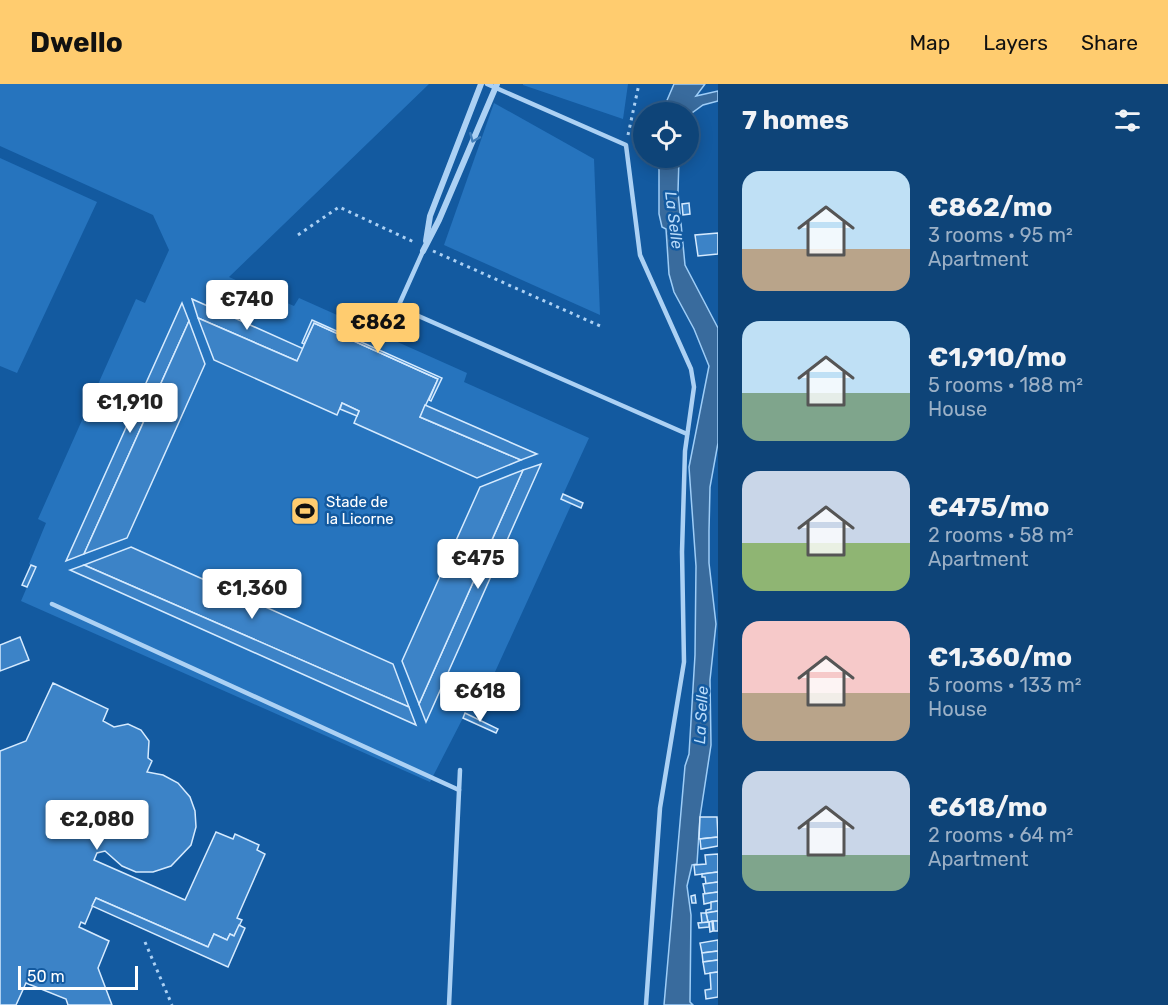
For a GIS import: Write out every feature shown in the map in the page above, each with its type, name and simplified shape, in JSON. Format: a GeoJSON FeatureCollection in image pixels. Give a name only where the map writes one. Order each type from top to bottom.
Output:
{"type":"FeatureCollection","features":[{"type":"Feature","properties":{"kind":"street"},"geometry":{"type":"LineString","coordinates":[[424,249],[430,216],[481,84]]}},
{"type":"Feature","properties":{"kind":"street"},"geometry":{"type":"LineString","coordinates":[[424,249],[440,220],[496,86]]}},
{"type":"Feature","properties":{"kind":"lane"},"geometry":{"type":"LineString","coordinates":[[487,84],[626,145],[640,255],[691,369],[694,387],[687,434],[682,552],[684,662],[660,808],[646,1005]]}},
{"type":"Feature","properties":{"kind":"lane"},"geometry":{"type":"LineString","coordinates":[[424,249],[398,307],[687,434]]}},
{"type":"Feature","properties":{"kind":"lane"},"geometry":{"type":"LineString","coordinates":[[52,604],[459,790]]}},
{"type":"Feature","properties":{"kind":"lane"},"geometry":{"type":"LineString","coordinates":[[449,1005],[460,770]]}},
{"type":"Feature","properties":{"kind":"path"},"geometry":{"type":"LineString","coordinates":[[626,145],[639,84]]}},
{"type":"Feature","properties":{"kind":"path"},"geometry":{"type":"LineString","coordinates":[[298,235],[339,207],[424,249],[600,326],[597,329]]}},
{"type":"Feature","properties":{"kind":"path"},"geometry":{"type":"LineString","coordinates":[[145,942],[172,1005]]}},
{"type":"Feature","properties":{"kind":"shaded area","name":"Stade de la Licorne"},"geometry":{"type":"Polygon","coordinates":[[[0,84],[429,84],[229,277],[294,306],[299,298],[467,373],[464,382],[589,438],[561,499],[572,503],[474,718],[465,714],[430,782],[21,601],[27,587],[22,585],[46,523],[38,519],[136,299],[145,303],[169,250],[153,215],[0,146],[0,84]]]}},
{"type":"Feature","properties":{"kind":"shaded area"},"geometry":{"type":"Polygon","coordinates":[[[628,84],[623,119],[523,85],[628,84]]]}},
{"type":"Feature","properties":{"kind":"shaded area"},"geometry":{"type":"Polygon","coordinates":[[[494,103],[594,159],[600,315],[444,245],[494,103]]]}},
{"type":"Feature","properties":{"kind":"shaded area"},"geometry":{"type":"Polygon","coordinates":[[[0,158],[97,202],[17,373],[0,366],[0,158]]]}},
{"type":"Feature","properties":{"kind":"water"},"geometry":{"type":"Polygon","coordinates":[[[674,84],[705,84],[696,96],[718,91],[718,101],[699,108],[699,102],[666,102],[674,84]]]}},
{"type":"Feature","properties":{"kind":"water","name":"La Selle"},"geometry":{"type":"Polygon","coordinates":[[[659,168],[679,168],[678,192],[685,265],[718,328],[718,443],[710,487],[709,531],[709,563],[716,624],[710,680],[711,745],[700,817],[697,864],[692,865],[687,886],[691,915],[690,1002],[693,1005],[664,1005],[685,766],[689,754],[695,655],[696,566],[689,467],[709,366],[694,329],[674,292],[669,274],[666,229],[662,227],[659,214],[659,168]]]}},
{"type":"Feature","properties":{"kind":"building"},"geometry":{"type":"Polygon","coordinates":[[[689,203],[690,214],[683,215],[682,204],[689,203]]]}},
{"type":"Feature","properties":{"kind":"building"},"geometry":{"type":"Polygon","coordinates":[[[718,233],[718,254],[698,256],[695,235],[718,233]]]}},
{"type":"Feature","properties":{"kind":"building"},"geometry":{"type":"Polygon","coordinates":[[[192,299],[304,349],[297,361],[198,318],[192,299]]]}},
{"type":"Feature","properties":{"kind":"building"},"geometry":{"type":"Polygon","coordinates":[[[182,303],[189,321],[84,554],[66,561],[182,303]]]}},
{"type":"Feature","properties":{"kind":"building"},"geometry":{"type":"Polygon","coordinates":[[[198,318],[297,361],[314,323],[438,379],[420,417],[521,460],[477,478],[354,423],[359,411],[342,403],[337,415],[214,360],[198,318]]]}},
{"type":"Feature","properties":{"kind":"building"},"geometry":{"type":"Polygon","coordinates":[[[312,320],[442,378],[431,401],[429,400],[438,379],[314,323],[304,344],[302,343],[312,320]]]}},
{"type":"Feature","properties":{"kind":"building"},"geometry":{"type":"Polygon","coordinates":[[[189,321],[205,364],[127,538],[84,554],[189,321]]]}},
{"type":"Feature","properties":{"kind":"building"},"geometry":{"type":"Polygon","coordinates":[[[342,403],[359,411],[357,416],[340,409],[342,403]]]}},
{"type":"Feature","properties":{"kind":"building"},"geometry":{"type":"Polygon","coordinates":[[[425,405],[537,454],[521,460],[420,417],[425,405]]]}},
{"type":"Feature","properties":{"kind":"building"},"geometry":{"type":"Polygon","coordinates":[[[541,464],[426,722],[419,704],[523,470],[541,464]]]}},
{"type":"Feature","properties":{"kind":"building"},"geometry":{"type":"Polygon","coordinates":[[[523,470],[419,704],[402,661],[480,487],[523,470]]]}},
{"type":"Feature","properties":{"kind":"building"},"geometry":{"type":"Polygon","coordinates":[[[563,494],[583,503],[581,508],[561,499],[563,494]]]}},
{"type":"Feature","properties":{"kind":"building"},"geometry":{"type":"Polygon","coordinates":[[[131,547],[393,664],[409,707],[84,565],[131,547]]]}},
{"type":"Feature","properties":{"kind":"building"},"geometry":{"type":"Polygon","coordinates":[[[31,565],[36,567],[27,587],[22,585],[31,565]]]}},
{"type":"Feature","properties":{"kind":"building"},"geometry":{"type":"Polygon","coordinates":[[[84,565],[409,707],[416,725],[70,570],[84,565]]]}},
{"type":"Feature","properties":{"kind":"building"},"geometry":{"type":"Polygon","coordinates":[[[20,637],[29,660],[0,671],[0,645],[20,637]]]}},
{"type":"Feature","properties":{"kind":"building"},"geometry":{"type":"Polygon","coordinates":[[[53,683],[108,709],[103,721],[114,727],[128,724],[141,730],[149,741],[148,758],[152,761],[147,772],[163,775],[178,783],[190,797],[195,811],[196,827],[191,845],[171,866],[153,872],[136,872],[122,866],[105,851],[97,853],[94,860],[185,900],[216,832],[233,839],[235,834],[259,845],[257,850],[265,854],[237,918],[242,920],[234,936],[230,934],[227,940],[214,934],[208,947],[96,898],[85,924],[81,922],[79,927],[109,941],[98,968],[112,1005],[68,1005],[66,999],[26,983],[16,1005],[0,1005],[0,751],[26,741],[53,683]]]}},
{"type":"Feature","properties":{"kind":"building"},"geometry":{"type":"Polygon","coordinates":[[[465,713],[498,729],[496,733],[463,718],[465,713]]]}},
{"type":"Feature","properties":{"kind":"building"},"geometry":{"type":"Polygon","coordinates":[[[700,817],[717,817],[718,837],[699,839],[700,817]]]}},
{"type":"Feature","properties":{"kind":"building"},"geometry":{"type":"Polygon","coordinates":[[[718,837],[718,846],[701,849],[700,839],[718,837]]]}},
{"type":"Feature","properties":{"kind":"building"},"geometry":{"type":"Polygon","coordinates":[[[718,854],[718,872],[695,875],[694,865],[706,864],[705,855],[718,854]]]}},
{"type":"Feature","properties":{"kind":"building"},"geometry":{"type":"Polygon","coordinates":[[[718,872],[718,882],[706,884],[702,874],[718,872]]]}},
{"type":"Feature","properties":{"kind":"building"},"geometry":{"type":"Polygon","coordinates":[[[718,882],[718,892],[705,894],[703,884],[718,882]]]}},
{"type":"Feature","properties":{"kind":"building"},"geometry":{"type":"Polygon","coordinates":[[[718,892],[718,901],[704,904],[703,894],[718,892]]]}},
{"type":"Feature","properties":{"kind":"building"},"geometry":{"type":"Polygon","coordinates":[[[695,895],[696,903],[692,903],[691,896],[695,895]]]}},
{"type":"Feature","properties":{"kind":"building"},"geometry":{"type":"Polygon","coordinates":[[[96,898],[208,947],[214,934],[227,940],[230,934],[234,936],[239,925],[245,928],[228,967],[92,906],[96,898]]]}},
{"type":"Feature","properties":{"kind":"building"},"geometry":{"type":"Polygon","coordinates":[[[718,901],[718,911],[706,913],[706,910],[711,909],[711,902],[718,901]]]}},
{"type":"Feature","properties":{"kind":"building"},"geometry":{"type":"Polygon","coordinates":[[[718,911],[718,921],[708,922],[706,913],[718,911]]]}},
{"type":"Feature","properties":{"kind":"building"},"geometry":{"type":"Polygon","coordinates":[[[701,913],[706,913],[708,922],[702,923],[701,913]]]}},
{"type":"Feature","properties":{"kind":"building"},"geometry":{"type":"Polygon","coordinates":[[[712,921],[713,931],[710,932],[709,922],[712,921]]]}},
{"type":"Feature","properties":{"kind":"building"},"geometry":{"type":"Polygon","coordinates":[[[713,921],[718,921],[718,931],[714,931],[713,921]]]}},
{"type":"Feature","properties":{"kind":"building"},"geometry":{"type":"Polygon","coordinates":[[[709,922],[709,927],[699,928],[698,923],[709,922]]]}},
{"type":"Feature","properties":{"kind":"building"},"geometry":{"type":"Polygon","coordinates":[[[718,940],[718,951],[702,953],[700,943],[718,940]]]}},
{"type":"Feature","properties":{"kind":"building"},"geometry":{"type":"Polygon","coordinates":[[[718,951],[718,960],[703,962],[702,953],[718,951]]]}},
{"type":"Feature","properties":{"kind":"building"},"geometry":{"type":"Polygon","coordinates":[[[718,960],[718,972],[705,974],[703,962],[718,960]]]}},
{"type":"Feature","properties":{"kind":"building"},"geometry":{"type":"Polygon","coordinates":[[[718,972],[718,997],[706,999],[705,990],[711,989],[710,973],[718,972]]]}},
{"type":"Feature","properties":{"kind":"place","name":"Stade de la Licorne"},"geometry":{"type":"Point","coordinates":[305,511]}}]}
